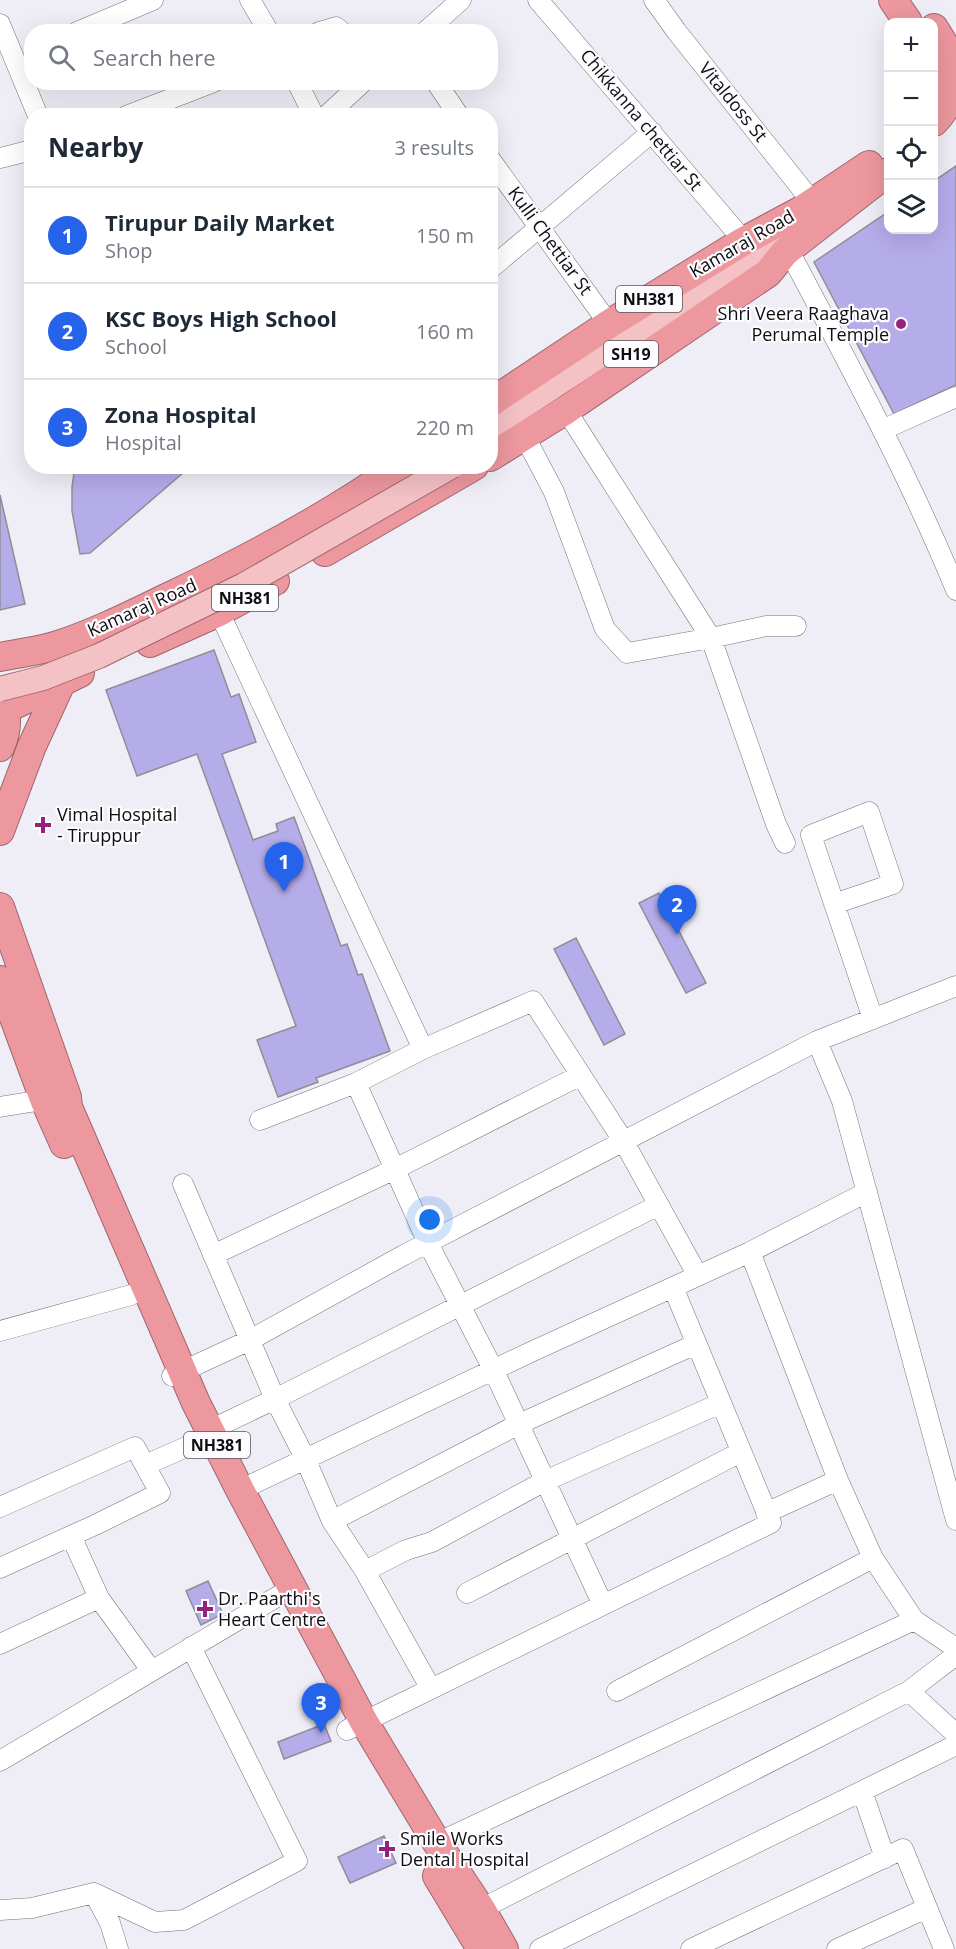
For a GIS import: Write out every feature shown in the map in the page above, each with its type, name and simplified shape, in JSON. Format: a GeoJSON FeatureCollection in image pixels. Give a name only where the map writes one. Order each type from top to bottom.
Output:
{"type":"FeatureCollection","features":[{"type":"Feature","properties":{"kind":"highway"},"geometry":{"type":"LineString","coordinates":[[893,0],[905,18]]}},
{"type":"Feature","properties":{"kind":"highway"},"geometry":{"type":"LineString","coordinates":[[916,0],[927,18]]}},
{"type":"Feature","properties":{"kind":"highway"},"geometry":{"type":"LineString","coordinates":[[938,36],[956,64]]}},
{"type":"Feature","properties":{"kind":"highway"},"geometry":{"type":"LineString","coordinates":[[938,67],[952,88],[953,98],[951,108],[938,118]]}},
{"type":"Feature","properties":{"kind":"highway"},"geometry":{"type":"LineString","coordinates":[[938,134],[956,120]]}},
{"type":"Feature","properties":{"kind":"highway","name":"NH381"},"geometry":{"type":"LineString","coordinates":[[806,207],[884,155]]}},
{"type":"Feature","properties":{"kind":"highway","name":"NH381"},"geometry":{"type":"LineString","coordinates":[[498,452],[566,410],[768,273],[782,250],[884,175]]}},
{"type":"Feature","properties":{"kind":"highway","name":"Kamaraj Road"},"geometry":{"type":"LineString","coordinates":[[498,403],[609,324],[744,241],[806,207]]}},
{"type":"Feature","properties":{"kind":"highway","name":"Kamaraj Road"},"geometry":{"type":"LineString","coordinates":[[0,657],[57,646],[166,598],[285,538],[387,474]]}},
{"type":"Feature","properties":{"kind":"highway","name":"NH381"},"geometry":{"type":"LineString","coordinates":[[2,697],[62,681],[219,612],[460,474]]}},
{"type":"Feature","properties":{"kind":"highway"},"geometry":{"type":"LineString","coordinates":[[0,831],[32,746],[62,681],[57,646]]}},
{"type":"Feature","properties":{"kind":"highway"},"geometry":{"type":"LineString","coordinates":[[0,747],[6,727],[2,697]]}},
{"type":"Feature","properties":{"kind":"highway","name":"NH381"},"geometry":{"type":"LineString","coordinates":[[0,907],[55,1098],[68,1107],[176,1375]]}},
{"type":"Feature","properties":{"kind":"highway","name":"NH381"},"geometry":{"type":"LineString","coordinates":[[2,989],[55,1098],[131,1295],[176,1375],[280,1595],[481,1949]]}},
{"type":"Feature","properties":{"kind":"highway","name":"NH381"},"geometry":{"type":"LineString","coordinates":[[205,1435],[240,1490],[355,1726],[437,1843],[481,1909],[504,1949]]}},
{"type":"Feature","properties":{"kind":"main road","name":"SH19"},"geometry":{"type":"LineString","coordinates":[[498,439],[782,250],[806,207]]}},
{"type":"Feature","properties":{"kind":"main road","name":"SH19"},"geometry":{"type":"LineString","coordinates":[[498,404],[782,250]]}},
{"type":"Feature","properties":{"kind":"main road"},"geometry":{"type":"LineString","coordinates":[[0,674],[52,660],[96,644],[233,578],[410,474]]}},
{"type":"Feature","properties":{"kind":"main road"},"geometry":{"type":"LineString","coordinates":[[2,697],[99,656],[244,585],[438,474]]}},
{"type":"Feature","properties":{"kind":"street"},"geometry":{"type":"LineString","coordinates":[[96,24],[153,0]]}},
{"type":"Feature","properties":{"kind":"street"},"geometry":{"type":"LineString","coordinates":[[250,0],[264,24]]}},
{"type":"Feature","properties":{"kind":"street"},"geometry":{"type":"LineString","coordinates":[[433,24],[461,0]]}},
{"type":"Feature","properties":{"kind":"street","name":"Chikkanna chettiar St"},"geometry":{"type":"LineString","coordinates":[[538,0],[744,241]]}},
{"type":"Feature","properties":{"kind":"street","name":"Vitaldoss St"},"geometry":{"type":"LineString","coordinates":[[654,0],[806,207]]}},
{"type":"Feature","properties":{"kind":"street"},"geometry":{"type":"LineString","coordinates":[[0,24],[23,54]]}},
{"type":"Feature","properties":{"kind":"street"},"geometry":{"type":"LineString","coordinates":[[32,90],[36,108]]}},
{"type":"Feature","properties":{"kind":"street"},"geometry":{"type":"LineString","coordinates":[[147,108],[193,90]]}},
{"type":"Feature","properties":{"kind":"street"},"geometry":{"type":"LineString","coordinates":[[301,90],[310,108]]}},
{"type":"Feature","properties":{"kind":"street"},"geometry":{"type":"LineString","coordinates":[[335,108],[354,90]]}},
{"type":"Feature","properties":{"kind":"street"},"geometry":{"type":"LineString","coordinates":[[441,90],[453,108]]}},
{"type":"Feature","properties":{"kind":"street"},"geometry":{"type":"LineString","coordinates":[[498,262],[652,132]]}},
{"type":"Feature","properties":{"kind":"street"},"geometry":{"type":"LineString","coordinates":[[0,158],[24,152]]}},
{"type":"Feature","properties":{"kind":"street","name":"Kulli Chettiar St"},"geometry":{"type":"LineString","coordinates":[[498,170],[609,324]]}},
{"type":"Feature","properties":{"kind":"street"},"geometry":{"type":"LineString","coordinates":[[782,250],[882,430],[934,536],[956,590]]}},
{"type":"Feature","properties":{"kind":"street"},"geometry":{"type":"LineString","coordinates":[[882,430],[956,397]]}},
{"type":"Feature","properties":{"kind":"street"},"geometry":{"type":"LineString","coordinates":[[566,410],[711,638],[785,843]]}},
{"type":"Feature","properties":{"kind":"street"},"geometry":{"type":"LineString","coordinates":[[525,437],[554,492],[605,629],[627,653],[766,626],[796,626]]}},
{"type":"Feature","properties":{"kind":"street"},"geometry":{"type":"LineString","coordinates":[[219,612],[423,1049]]}},
{"type":"Feature","properties":{"kind":"street"},"geometry":{"type":"LineString","coordinates":[[834,904],[893,884],[869,812],[811,835],[834,904],[873,1019]]}},
{"type":"Feature","properties":{"kind":"street"},"geometry":{"type":"LineString","coordinates":[[176,1375],[250,1340],[428,1243],[817,1041],[956,986]]}},
{"type":"Feature","properties":{"kind":"street"},"geometry":{"type":"LineString","coordinates":[[260,1119],[357,1083],[423,1049],[533,1001],[624,1142],[698,1275]]}},
{"type":"Feature","properties":{"kind":"street"},"geometry":{"type":"LineString","coordinates":[[817,1041],[842,1101],[956,1520]]}},
{"type":"Feature","properties":{"kind":"street"},"geometry":{"type":"LineString","coordinates":[[213,1255],[395,1169],[581,1075]]}},
{"type":"Feature","properties":{"kind":"street"},"geometry":{"type":"LineString","coordinates":[[357,1083],[428,1243],[493,1369],[603,1605]]}},
{"type":"Feature","properties":{"kind":"street"},"geometry":{"type":"LineString","coordinates":[[0,1107],[55,1098]]}},
{"type":"Feature","properties":{"kind":"street"},"geometry":{"type":"LineString","coordinates":[[183,1184],[275,1399],[305,1458],[332,1521],[365,1571],[431,1689]]}},
{"type":"Feature","properties":{"kind":"street"},"geometry":{"type":"LineString","coordinates":[[240,1490],[493,1369],[750,1252],[867,1192]]}},
{"type":"Feature","properties":{"kind":"street"},"geometry":{"type":"LineString","coordinates":[[145,1465],[659,1205]]}},
{"type":"Feature","properties":{"kind":"street"},"geometry":{"type":"LineString","coordinates":[[750,1252],[838,1480],[873,1558],[914,1620],[956,1648]]}},
{"type":"Feature","properties":{"kind":"street"},"geometry":{"type":"LineString","coordinates":[[355,1726],[771,1523],[673,1287]]}},
{"type":"Feature","properties":{"kind":"street"},"geometry":{"type":"LineString","coordinates":[[0,1331],[131,1295]]}},
{"type":"Feature","properties":{"kind":"street"},"geometry":{"type":"LineString","coordinates":[[332,1521],[519,1424],[696,1344]]}},
{"type":"Feature","properties":{"kind":"street"},"geometry":{"type":"LineString","coordinates":[[365,1571],[406,1550],[432,1542],[545,1480],[721,1403]]}},
{"type":"Feature","properties":{"kind":"street"},"geometry":{"type":"LineString","coordinates":[[0,1508],[135,1447],[160,1493],[0,1568]]}},
{"type":"Feature","properties":{"kind":"street"},"geometry":{"type":"LineString","coordinates":[[466,1593],[741,1452]]}},
{"type":"Feature","properties":{"kind":"street"},"geometry":{"type":"LineString","coordinates":[[766,1513],[838,1480]]}},
{"type":"Feature","properties":{"kind":"street"},"geometry":{"type":"LineString","coordinates":[[71,1536],[99,1599],[151,1670]]}},
{"type":"Feature","properties":{"kind":"street"},"geometry":{"type":"LineString","coordinates":[[617,1691],[873,1558]]}},
{"type":"Feature","properties":{"kind":"street"},"geometry":{"type":"LineString","coordinates":[[0,1761],[280,1595]]}},
{"type":"Feature","properties":{"kind":"street"},"geometry":{"type":"LineString","coordinates":[[0,1644],[99,1599]]}},
{"type":"Feature","properties":{"kind":"street"},"geometry":{"type":"LineString","coordinates":[[437,1843],[914,1620]]}},
{"type":"Feature","properties":{"kind":"street"},"geometry":{"type":"LineString","coordinates":[[0,1910],[32,1908],[94,1893],[155,1922],[184,1920],[297,1861],[191,1647]]}},
{"type":"Feature","properties":{"kind":"street"},"geometry":{"type":"LineString","coordinates":[[481,1909],[909,1691],[956,1655]]}},
{"type":"Feature","properties":{"kind":"street"},"geometry":{"type":"LineString","coordinates":[[909,1691],[956,1734]]}},
{"type":"Feature","properties":{"kind":"street"},"geometry":{"type":"LineString","coordinates":[[540,1949],[956,1745]]}},
{"type":"Feature","properties":{"kind":"street"},"geometry":{"type":"LineString","coordinates":[[862,1791],[885,1858]]}},
{"type":"Feature","properties":{"kind":"street"},"geometry":{"type":"LineString","coordinates":[[691,1949],[903,1849],[944,1949]]}},
{"type":"Feature","properties":{"kind":"street"},"geometry":{"type":"LineString","coordinates":[[94,1893],[111,1923],[118,1949]]}},
{"type":"Feature","properties":{"kind":"street"},"geometry":{"type":"LineString","coordinates":[[837,1949],[927,1908]]}},
{"type":"Feature","properties":{"kind":"building","name":"Shri Veera Raaghava Perumal Temple"},"geometry":{"type":"Polygon","coordinates":[[[956,166],[956,385],[894,414],[814,262],[884,215],[884,234],[938,234],[938,178],[956,166]]]}},
{"type":"Feature","properties":{"kind":"building"},"geometry":{"type":"Polygon","coordinates":[[[74,474],[182,474],[90,553],[80,554],[72,511],[74,474]]]}},
{"type":"Feature","properties":{"kind":"building"},"geometry":{"type":"Polygon","coordinates":[[[0,495],[25,604],[0,610],[0,495]]]}},
{"type":"Feature","properties":{"kind":"building"},"geometry":{"type":"Polygon","coordinates":[[[214,650],[231,697],[239,694],[256,742],[222,754],[253,840],[278,831],[276,824],[294,817],[341,946],[347,944],[358,975],[362,974],[390,1051],[316,1078],[318,1082],[278,1097],[257,1040],[296,1026],[197,754],[137,776],[106,690],[214,650]]]}},
{"type":"Feature","properties":{"kind":"building"},"geometry":{"type":"Polygon","coordinates":[[[659,893],[706,983],[686,993],[639,903],[659,893]]]}},
{"type":"Feature","properties":{"kind":"building"},"geometry":{"type":"Polygon","coordinates":[[[576,938],[625,1034],[604,1045],[554,949],[576,938]]]}},
{"type":"Feature","properties":{"kind":"building"},"geometry":{"type":"Polygon","coordinates":[[[208,1581],[223,1614],[201,1625],[186,1591],[208,1581]]]}},
{"type":"Feature","properties":{"kind":"building"},"geometry":{"type":"Polygon","coordinates":[[[324,1724],[331,1741],[284,1759],[278,1742],[324,1724]]]}},
{"type":"Feature","properties":{"kind":"building"},"geometry":{"type":"Polygon","coordinates":[[[384,1836],[396,1863],[350,1883],[338,1857],[384,1836]]]}},
{"type":"Feature","properties":{"kind":"place","name":"Shri Veera Raaghava Perumal Temple"},"geometry":{"type":"Point","coordinates":[901,324]}},
{"type":"Feature","properties":{"kind":"place","name":"Vimal Hospital - Tiruppur"},"geometry":{"type":"Point","coordinates":[43,825]}},
{"type":"Feature","properties":{"kind":"place","name":"Tirupur Daily Market"},"geometry":{"type":"Point","coordinates":[284,892]}},
{"type":"Feature","properties":{"kind":"place","name":"KSC Boys High School"},"geometry":{"type":"Point","coordinates":[677,935]}},
{"type":"Feature","properties":{"kind":"place","name":"Dr. Paarthi's Heart Centre"},"geometry":{"type":"Point","coordinates":[205,1609]}},
{"type":"Feature","properties":{"kind":"place","name":"Zona Hospital"},"geometry":{"type":"Point","coordinates":[321,1733]}},
{"type":"Feature","properties":{"kind":"place","name":"Smile Works Dental Hospital"},"geometry":{"type":"Point","coordinates":[387,1849]}}]}
